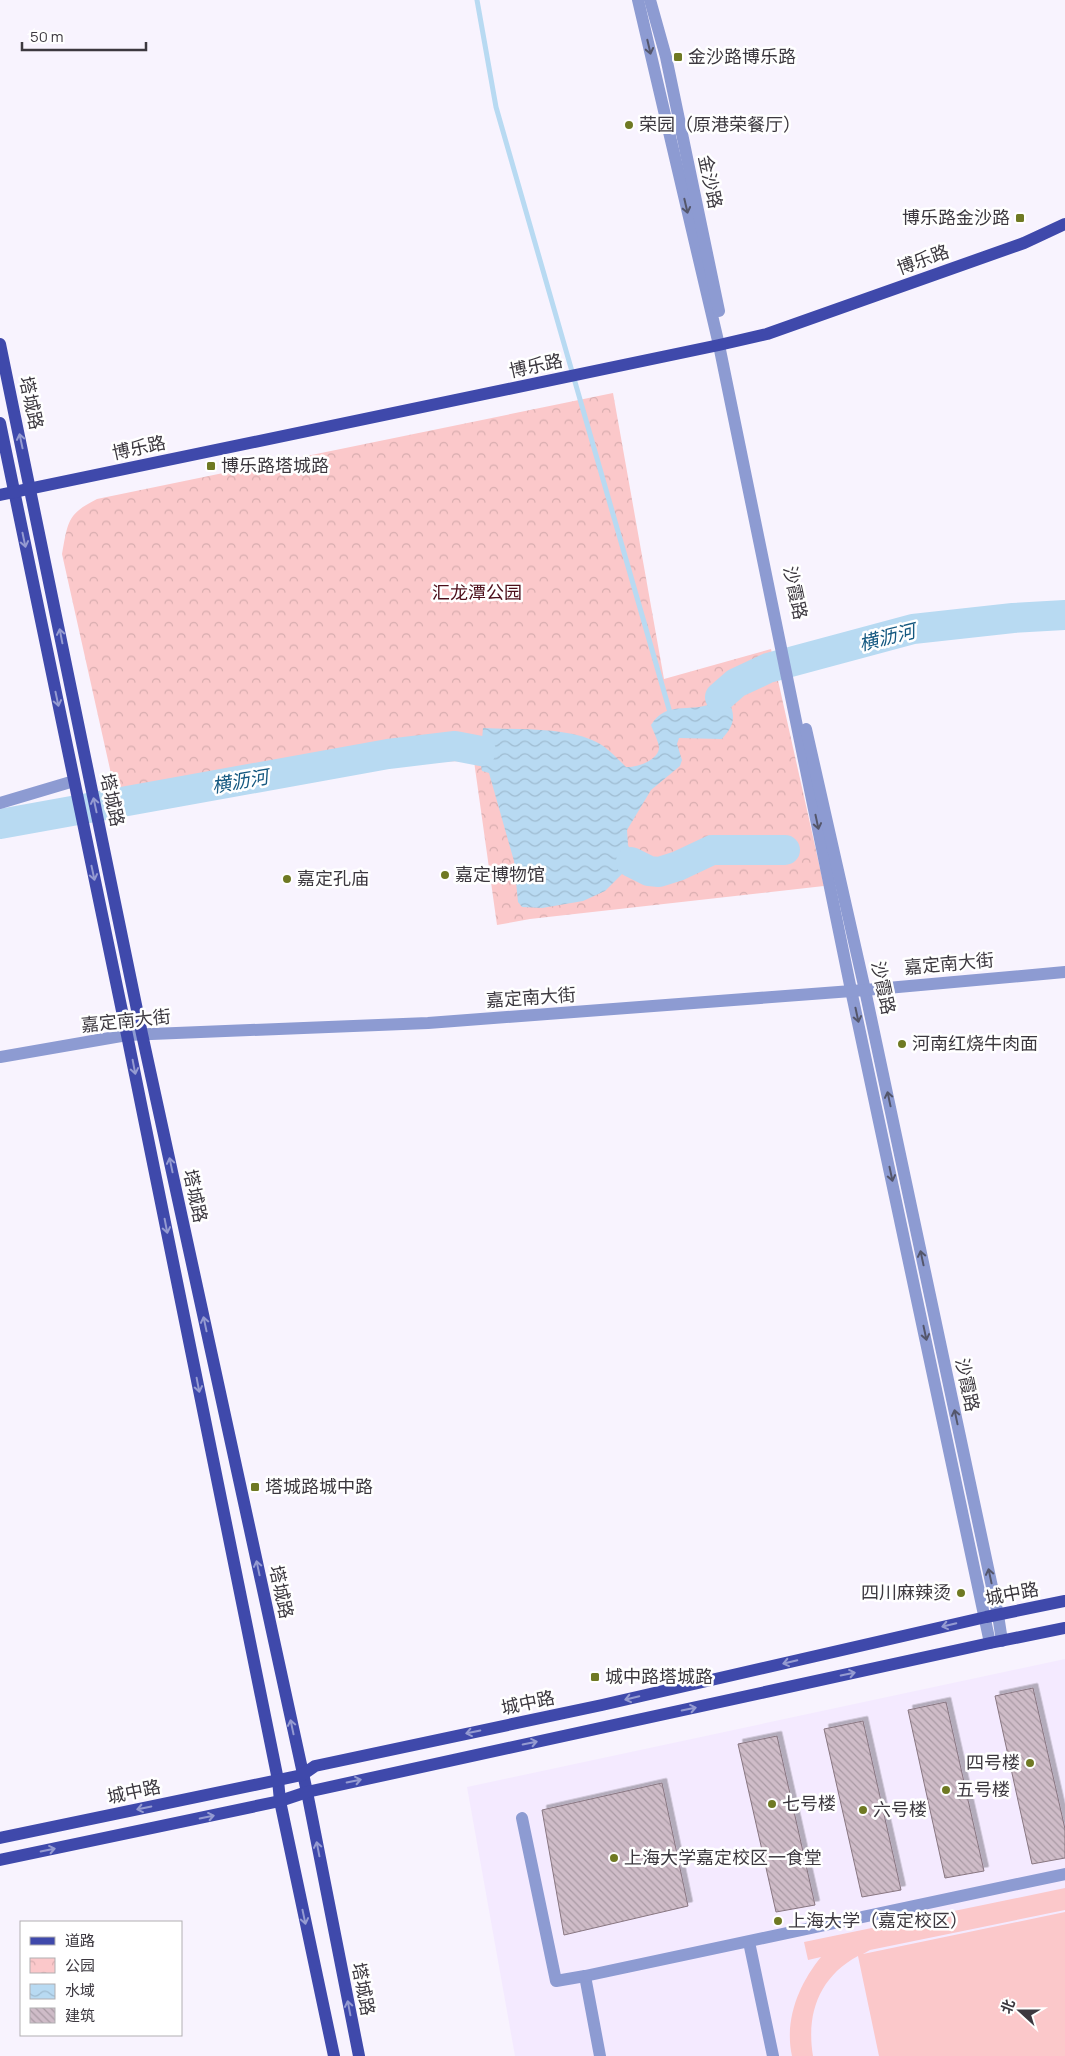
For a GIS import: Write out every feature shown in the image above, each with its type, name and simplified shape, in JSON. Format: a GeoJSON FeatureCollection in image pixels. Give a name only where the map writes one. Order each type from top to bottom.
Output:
{"type":"FeatureCollection","features":[{"type":"Feature","properties":{"kind":"main road","name":"博乐路"},"geometry":{"type":"LineString","coordinates":[[0,495],[722,345],[767,334],[1024,243],[1065,224]]}},
{"type":"Feature","properties":{"kind":"main road","name":"塔城路"},"geometry":{"type":"LineString","coordinates":[[0,344],[142,1034],[307,1792],[359,2056]]}},
{"type":"Feature","properties":{"kind":"main road","name":"塔城路"},"geometry":{"type":"LineString","coordinates":[[0,423],[127,1035],[278,1780],[280,1801],[334,2056]]}},
{"type":"Feature","properties":{"kind":"main road","name":"城中路"},"geometry":{"type":"LineString","coordinates":[[0,1838],[278,1780],[302,1774],[315,1766],[611,1703],[1065,1601]]}},
{"type":"Feature","properties":{"kind":"main road"},"geometry":{"type":"LineString","coordinates":[[0,1860],[280,1801],[307,1792],[1065,1628]]}},
{"type":"Feature","properties":{"kind":"street"},"geometry":{"type":"LineString","coordinates":[[638,0],[722,345],[851,990],[992,1616]]}},
{"type":"Feature","properties":{"kind":"street","name":"金沙路"},"geometry":{"type":"LineString","coordinates":[[650,0],[666,57],[722,345]]}},
{"type":"Feature","properties":{"kind":"street","name":"沙霞路"},"geometry":{"type":"LineString","coordinates":[[722,345],[796,685],[866,990],[996,1642]]}},
{"type":"Feature","properties":{"kind":"street"},"geometry":{"type":"LineString","coordinates":[[0,803],[74,781]]}},
{"type":"Feature","properties":{"kind":"street","name":"嘉定南大街"},"geometry":{"type":"LineString","coordinates":[[0,1056],[127,1035],[428,1023],[866,990],[1065,972]]}},
{"type":"Feature","properties":{"kind":"street"},"geometry":{"type":"LineString","coordinates":[[522,1818],[556,1981],[749,1942],[1065,1874]]}},
{"type":"Feature","properties":{"kind":"street"},"geometry":{"type":"LineString","coordinates":[[749,1942],[773,2056]]}},
{"type":"Feature","properties":{"kind":"street"},"geometry":{"type":"LineString","coordinates":[[585,1976],[600,2056]]}},
{"type":"Feature","properties":{"kind":"shaded area","name":"上海大学（嘉定校区）"},"geometry":{"type":"Polygon","coordinates":[[[1065,1659],[1065,2056],[515,2056],[467,1787],[1065,1659]]]}},
{"type":"Feature","properties":{"kind":"green space","name":"汇龙潭公园"},"geometry":{"type":"Polygon","coordinates":[[[613,393],[664,679],[771,649],[824,886],[530,919],[497,925],[474,761],[412,762],[120,814],[62,554],[70,520],[80,509],[97,499],[613,393]]]}},
{"type":"Feature","properties":{"kind":"green space"},"geometry":{"type":"Polygon","coordinates":[[[1065,1888],[1065,1910],[870,1950],[863,1954],[1065,1912],[1065,2056],[879,2056],[858,1956],[834,1975],[818,1998],[812,2026],[813,2056],[792,2056],[790,2029],[795,2003],[806,1979],[821,1957],[808,1960],[804,1942],[1065,1888]]]}},
{"type":"Feature","properties":{"kind":"water"},"geometry":{"type":"Polygon","coordinates":[[[720,697],[729,701],[733,712],[733,721],[729,730],[722,739],[679,738],[677,744],[682,760],[680,766],[651,790],[627,830],[628,845],[633,856],[629,867],[605,891],[583,901],[542,908],[522,907],[518,902],[514,861],[489,773],[482,771],[480,761],[483,728],[553,731],[580,736],[601,745],[626,767],[630,767],[646,763],[658,753],[659,746],[651,725],[657,717],[664,712],[678,708],[694,708],[710,704],[720,697]]]}},
{"type":"Feature","properties":{"kind":"building","name":"四号楼"},"geometry":{"type":"Polygon","coordinates":[[[1033,1688],[1065,1829],[1065,1858],[1032,1864],[995,1696],[1033,1688]]]}},
{"type":"Feature","properties":{"kind":"building","name":"五号楼"},"geometry":{"type":"Polygon","coordinates":[[[946,1702],[984,1871],[945,1878],[908,1710],[946,1702]]]}},
{"type":"Feature","properties":{"kind":"building","name":"六号楼"},"geometry":{"type":"Polygon","coordinates":[[[863,1721],[901,1890],[862,1897],[824,1729],[863,1721]]]}},
{"type":"Feature","properties":{"kind":"building","name":"七号楼"},"geometry":{"type":"Polygon","coordinates":[[[777,1736],[815,1905],[776,1912],[738,1744],[777,1736]]]}},
{"type":"Feature","properties":{"kind":"building","name":"上海大学嘉定校区一食堂"},"geometry":{"type":"Polygon","coordinates":[[[662,1783],[688,1906],[564,1935],[542,1810],[662,1783]]]}},
{"type":"Feature","properties":{"kind":"waterway"},"geometry":{"type":"LineString","coordinates":[[477,0],[496,107],[669,709]]}},
{"type":"Feature","properties":{"kind":"waterway","name":"横沥河"},"geometry":{"type":"LineString","coordinates":[[720,697],[736,683],[768,668],[913,629],[1013,618],[1065,615]]}},
{"type":"Feature","properties":{"kind":"waterway","name":"横沥河"},"geometry":{"type":"LineString","coordinates":[[0,824],[388,754],[455,746],[481,751]]}},
{"type":"Feature","properties":{"kind":"waterway"},"geometry":{"type":"LineString","coordinates":[[631,862],[649,871],[659,872],[678,866],[712,850],[785,850]]}},
{"type":"Feature","properties":{"kind":"place","name":"金沙路博乐路"},"geometry":{"type":"Point","coordinates":[678,57]}},
{"type":"Feature","properties":{"kind":"place","name":"荣园（原港荣餐厅）"},"geometry":{"type":"Point","coordinates":[629,125]}},
{"type":"Feature","properties":{"kind":"place","name":"博乐路金沙路"},"geometry":{"type":"Point","coordinates":[1020,218]}},
{"type":"Feature","properties":{"kind":"place","name":"博乐路塔城路"},"geometry":{"type":"Point","coordinates":[211,466]}},
{"type":"Feature","properties":{"kind":"place","name":"嘉定博物馆"},"geometry":{"type":"Point","coordinates":[445,875]}},
{"type":"Feature","properties":{"kind":"place","name":"嘉定孔庙"},"geometry":{"type":"Point","coordinates":[287,879]}},
{"type":"Feature","properties":{"kind":"place","name":"河南红烧牛肉面"},"geometry":{"type":"Point","coordinates":[902,1044]}},
{"type":"Feature","properties":{"kind":"place","name":"塔城路城中路"},"geometry":{"type":"Point","coordinates":[255,1487]}},
{"type":"Feature","properties":{"kind":"place","name":"四川麻辣烫"},"geometry":{"type":"Point","coordinates":[961,1593]}},
{"type":"Feature","properties":{"kind":"place","name":"城中路塔城路"},"geometry":{"type":"Point","coordinates":[595,1677]}},
{"type":"Feature","properties":{"kind":"place","name":"四号楼"},"geometry":{"type":"Point","coordinates":[1030,1763]}},
{"type":"Feature","properties":{"kind":"place","name":"五号楼"},"geometry":{"type":"Point","coordinates":[946,1790]}},
{"type":"Feature","properties":{"kind":"place","name":"七号楼"},"geometry":{"type":"Point","coordinates":[772,1804]}},
{"type":"Feature","properties":{"kind":"place","name":"六号楼"},"geometry":{"type":"Point","coordinates":[863,1810]}},
{"type":"Feature","properties":{"kind":"place","name":"上海大学嘉定校区一食堂"},"geometry":{"type":"Point","coordinates":[614,1858]}},
{"type":"Feature","properties":{"kind":"place","name":"上海大学（嘉定校区）"},"geometry":{"type":"Point","coordinates":[778,1921]}}]}
